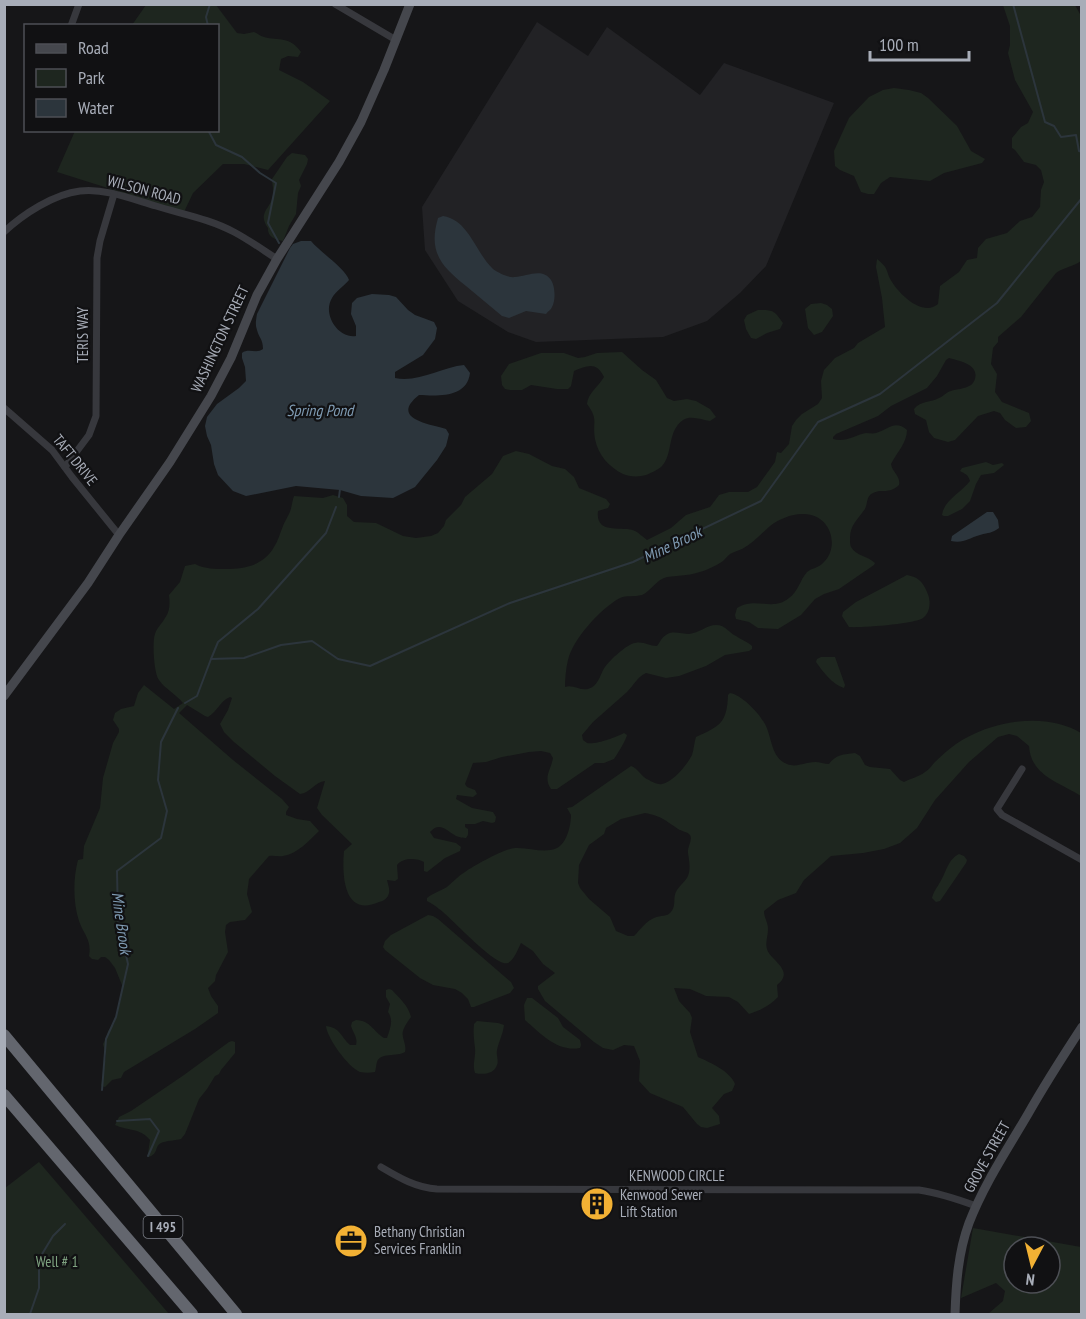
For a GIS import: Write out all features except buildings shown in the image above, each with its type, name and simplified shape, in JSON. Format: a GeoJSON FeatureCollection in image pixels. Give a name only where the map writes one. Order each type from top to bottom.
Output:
{"type":"FeatureCollection","features":[{"type":"Feature","properties":{"kind":"highway","name":"I 495"},"geometry":{"type":"LineString","coordinates":[[4,1035],[236,1314]]}},
{"type":"Feature","properties":{"kind":"highway","name":"I 495"},"geometry":{"type":"LineString","coordinates":[[4,1095],[192,1314]]}},
{"type":"Feature","properties":{"kind":"main road","name":"WASHINGTON STREET"},"geometry":{"type":"LineString","coordinates":[[4,696],[88,582],[170,462],[211,396],[231,358],[256,295],[339,162],[369,104],[410,4]]}},
{"type":"Feature","properties":{"kind":"main road","name":"GROVE STREET"},"geometry":{"type":"LineString","coordinates":[[955,1314],[960,1257],[976,1206],[1004,1152],[1082,1027]]}},
{"type":"Feature","properties":{"kind":"street"},"geometry":{"type":"LineString","coordinates":[[72,24],[79,4]]}},
{"type":"Feature","properties":{"kind":"street"},"geometry":{"type":"LineString","coordinates":[[335,4],[396,40]]}},
{"type":"Feature","properties":{"kind":"street","name":"WILSON ROAD"},"geometry":{"type":"LineString","coordinates":[[4,232],[41,205],[57,197],[80,191],[96,191],[114,194],[216,224],[277,259]]}},
{"type":"Feature","properties":{"kind":"street","name":"TERIS WAY"},"geometry":{"type":"LineString","coordinates":[[64,468],[89,435],[96,416],[97,258],[114,194]]}},
{"type":"Feature","properties":{"kind":"street","name":"TAFT DRIVE"},"geometry":{"type":"LineString","coordinates":[[4,408],[52,450],[119,535]]}},
{"type":"Feature","properties":{"kind":"street"},"geometry":{"type":"LineString","coordinates":[[1022,769],[997,810],[1082,860]]}},
{"type":"Feature","properties":{"kind":"street","name":"KENWOOD CIRCLE"},"geometry":{"type":"LineString","coordinates":[[381,1167],[414,1184],[437,1189],[919,1190],[957,1198],[976,1206]]}},
{"type":"Feature","properties":{"kind":"shaded area"},"geometry":{"type":"Polygon","coordinates":[[[537,22],[588,56],[607,27],[700,95],[724,63],[834,103],[766,266],[740,293],[707,321],[663,337],[536,342],[508,332],[458,301],[425,250],[422,207],[537,22]]]}},
{"type":"Feature","properties":{"kind":"green space"},"geometry":{"type":"Polygon","coordinates":[[[146,5],[216,5],[237,33],[254,32],[264,37],[293,43],[301,52],[298,57],[288,56],[281,59],[279,70],[303,82],[330,101],[268,170],[244,164],[223,164],[193,193],[184,212],[57,172],[75,132],[219,132],[219,24],[133,24],[146,5]]]}},
{"type":"Feature","properties":{"kind":"green space"},"geometry":{"type":"Polygon","coordinates":[[[1003,5],[1075,5],[1081,16],[1081,261],[1056,273],[1021,317],[998,337],[998,342],[993,348],[991,364],[997,374],[995,392],[1002,402],[1029,413],[1031,421],[1026,427],[1016,428],[1000,413],[994,411],[978,416],[955,440],[948,442],[934,438],[929,432],[926,420],[915,414],[914,409],[920,404],[936,400],[949,392],[970,386],[975,379],[974,370],[971,367],[949,358],[927,388],[891,406],[878,416],[836,434],[833,439],[842,440],[866,433],[876,433],[895,425],[907,430],[904,443],[891,464],[899,479],[899,485],[889,491],[871,494],[865,509],[850,533],[850,545],[853,550],[875,563],[874,565],[839,589],[815,599],[801,615],[778,629],[758,628],[749,622],[736,619],[737,608],[744,605],[776,604],[789,598],[795,593],[807,572],[821,565],[828,556],[832,540],[826,525],[813,515],[796,514],[773,523],[750,544],[730,554],[712,567],[695,574],[663,578],[642,595],[620,598],[589,625],[576,643],[568,660],[565,687],[588,689],[592,687],[597,683],[607,664],[628,646],[644,643],[657,646],[663,637],[671,633],[689,634],[709,626],[719,625],[750,644],[752,649],[725,655],[706,666],[679,676],[666,678],[646,673],[643,675],[582,735],[583,740],[591,743],[624,733],[627,735],[614,759],[604,763],[595,763],[557,789],[551,789],[548,781],[553,758],[550,753],[529,752],[473,763],[465,784],[477,794],[473,797],[457,795],[456,799],[472,808],[493,812],[496,817],[495,822],[465,824],[468,829],[466,838],[456,836],[440,827],[434,829],[430,832],[434,838],[456,843],[461,847],[460,851],[445,858],[427,872],[424,871],[424,862],[410,859],[400,862],[397,865],[398,879],[387,880],[389,893],[387,898],[381,902],[358,904],[347,891],[344,851],[352,844],[317,808],[325,781],[300,794],[234,742],[220,724],[232,698],[224,701],[208,717],[187,705],[179,713],[282,799],[289,807],[286,815],[310,821],[319,831],[293,853],[269,856],[249,879],[247,894],[252,912],[245,920],[230,922],[226,925],[228,952],[215,981],[208,988],[218,1006],[218,1013],[124,1072],[121,1078],[112,1080],[105,1087],[101,1086],[106,1055],[103,1044],[108,1031],[114,1024],[122,985],[109,960],[105,957],[98,960],[92,959],[89,956],[88,942],[79,921],[76,906],[74,890],[76,867],[78,860],[83,859],[84,846],[100,808],[103,778],[113,743],[119,732],[113,720],[115,713],[134,706],[138,693],[144,685],[174,709],[183,703],[157,677],[154,638],[168,613],[169,595],[180,582],[185,566],[195,564],[210,568],[233,569],[259,562],[270,553],[275,545],[290,512],[294,496],[323,498],[333,495],[343,498],[347,505],[347,516],[354,522],[376,523],[403,536],[416,538],[431,536],[438,533],[465,497],[492,474],[503,456],[516,451],[565,469],[574,477],[579,488],[606,499],[610,504],[608,508],[598,511],[598,519],[605,527],[630,529],[647,540],[671,528],[686,515],[710,507],[719,495],[729,492],[748,492],[757,487],[775,462],[777,452],[781,453],[789,444],[792,426],[796,420],[818,404],[822,398],[821,381],[824,370],[835,358],[885,327],[876,267],[877,259],[886,268],[896,287],[906,298],[919,306],[932,307],[938,304],[940,286],[959,272],[967,260],[977,258],[978,248],[986,239],[1007,233],[1020,221],[1032,217],[1040,207],[1044,182],[1041,170],[1036,165],[1024,162],[1012,148],[1012,138],[1021,127],[1028,123],[1033,112],[1015,80],[1008,53],[1010,26],[1003,5]]]}},
{"type":"Feature","properties":{"kind":"green space"},"geometry":{"type":"Polygon","coordinates":[[[894,88],[921,93],[928,98],[957,126],[971,151],[985,159],[982,163],[944,173],[930,181],[890,177],[881,183],[874,194],[861,192],[854,176],[835,166],[834,151],[849,118],[869,97],[883,90],[894,88]]]}},
{"type":"Feature","properties":{"kind":"green space"},"geometry":{"type":"Polygon","coordinates":[[[292,153],[305,155],[308,159],[299,180],[301,186],[296,214],[283,241],[270,236],[264,214],[272,200],[272,179],[292,153]]]}},
{"type":"Feature","properties":{"kind":"green space"},"geometry":{"type":"Polygon","coordinates":[[[821,303],[832,309],[833,316],[822,332],[814,335],[808,328],[805,309],[811,304],[821,303]]]}},
{"type":"Feature","properties":{"kind":"green space"},"geometry":{"type":"Polygon","coordinates":[[[758,310],[775,313],[783,323],[780,329],[756,339],[751,338],[744,320],[747,315],[758,310]]]}},
{"type":"Feature","properties":{"kind":"green space"},"geometry":{"type":"Polygon","coordinates":[[[622,352],[656,380],[667,398],[674,401],[687,399],[696,401],[710,409],[716,417],[710,421],[693,418],[683,420],[672,436],[668,456],[662,466],[644,476],[623,474],[605,460],[599,450],[595,439],[594,417],[587,404],[591,393],[604,377],[598,369],[587,366],[574,371],[571,386],[568,389],[531,385],[522,390],[510,390],[505,389],[502,385],[501,376],[509,364],[541,353],[564,353],[578,358],[597,353],[622,352]]]}},
{"type":"Feature","properties":{"kind":"green space"},"geometry":{"type":"Polygon","coordinates":[[[986,462],[993,465],[1002,463],[1004,465],[994,473],[981,475],[970,501],[962,509],[948,516],[942,515],[949,501],[970,481],[960,471],[962,468],[986,462]]]}},
{"type":"Feature","properties":{"kind":"green space"},"geometry":{"type":"Polygon","coordinates":[[[907,575],[920,580],[928,595],[929,609],[923,618],[899,624],[849,627],[842,616],[843,612],[856,602],[907,575]]]}},
{"type":"Feature","properties":{"kind":"green space"},"geometry":{"type":"Polygon","coordinates":[[[821,657],[835,657],[844,688],[832,681],[816,662],[821,657]]]}},
{"type":"Feature","properties":{"kind":"green space"},"geometry":{"type":"Polygon","coordinates":[[[730,693],[740,697],[759,715],[765,724],[775,752],[787,764],[815,762],[829,764],[837,757],[855,753],[860,756],[865,765],[890,769],[904,782],[926,771],[956,744],[985,729],[1035,721],[1067,726],[1081,733],[1081,796],[1055,782],[1041,771],[1031,756],[1029,746],[1017,736],[1009,734],[998,737],[969,762],[935,800],[917,828],[900,843],[863,853],[831,856],[804,880],[796,893],[778,900],[764,911],[768,927],[767,949],[781,966],[784,974],[777,985],[778,997],[772,1003],[749,1014],[738,1002],[729,997],[706,996],[690,989],[674,988],[679,1001],[692,1018],[690,1032],[698,1057],[725,1071],[735,1084],[732,1091],[724,1094],[712,1108],[719,1116],[720,1124],[707,1128],[697,1124],[683,1107],[650,1093],[639,1081],[640,1061],[634,1046],[624,1045],[613,1050],[603,1048],[545,1001],[538,986],[555,973],[543,964],[533,951],[521,943],[510,962],[502,962],[494,958],[427,901],[427,898],[447,887],[460,875],[504,851],[515,848],[552,850],[557,848],[566,838],[569,829],[571,815],[567,808],[572,807],[631,766],[646,779],[655,783],[662,784],[671,780],[690,759],[696,737],[711,730],[724,718],[730,693]],[[645,813],[621,819],[606,828],[604,834],[589,845],[579,865],[580,888],[610,917],[616,931],[628,936],[634,936],[651,919],[668,915],[671,912],[678,888],[689,873],[690,835],[645,813]]]}},
{"type":"Feature","properties":{"kind":"green space"},"geometry":{"type":"Polygon","coordinates":[[[959,854],[964,856],[966,863],[940,901],[936,902],[932,898],[934,892],[949,863],[959,854]]]}},
{"type":"Feature","properties":{"kind":"green space"},"geometry":{"type":"Polygon","coordinates":[[[428,915],[438,919],[511,982],[514,988],[510,993],[471,1007],[468,999],[462,993],[455,989],[433,985],[420,978],[385,950],[383,947],[385,941],[391,935],[428,915]]]}},
{"type":"Feature","properties":{"kind":"green space"},"geometry":{"type":"Polygon","coordinates":[[[389,989],[403,1002],[411,1017],[403,1031],[405,1052],[379,1059],[375,1072],[360,1072],[339,1052],[326,1026],[338,1031],[350,1045],[356,1045],[356,1037],[351,1026],[356,1020],[365,1022],[387,1038],[391,1022],[388,1012],[390,1004],[386,997],[386,990],[389,989]]]}},
{"type":"Feature","properties":{"kind":"green space"},"geometry":{"type":"Polygon","coordinates":[[[527,998],[532,998],[558,1018],[563,1027],[580,1040],[580,1048],[572,1049],[557,1045],[525,1020],[524,1005],[527,998]]]}},
{"type":"Feature","properties":{"kind":"green space"},"geometry":{"type":"Polygon","coordinates":[[[477,1021],[504,1025],[497,1050],[496,1068],[485,1074],[475,1073],[474,1070],[474,1024],[477,1021]]]}},
{"type":"Feature","properties":{"kind":"green space"},"geometry":{"type":"Polygon","coordinates":[[[232,1041],[235,1042],[235,1053],[199,1099],[181,1139],[161,1143],[154,1154],[149,1157],[150,1140],[146,1136],[115,1125],[119,1117],[232,1041]]]}},
{"type":"Feature","properties":{"kind":"green space","name":"Well # 1"},"geometry":{"type":"Polygon","coordinates":[[[39,1162],[169,1314],[5,1314],[5,1188],[39,1162]]]}},
{"type":"Feature","properties":{"kind":"green space"},"geometry":{"type":"Polygon","coordinates":[[[973,1228],[1013,1235],[1002,1235],[1002,1288],[996,1283],[961,1298],[973,1228]]]}},
{"type":"Feature","properties":{"kind":"green space"},"geometry":{"type":"Polygon","coordinates":[[[1062,1244],[1081,1247],[1081,1314],[988,1314],[1003,1301],[1004,1295],[1062,1295],[1062,1244]]]}},
{"type":"Feature","properties":{"kind":"water"},"geometry":{"type":"Polygon","coordinates":[[[443,216],[452,219],[466,230],[487,262],[498,272],[512,277],[539,273],[547,276],[554,289],[551,309],[546,314],[526,311],[509,318],[502,316],[457,279],[444,265],[436,249],[435,230],[438,218],[443,216]]]}},
{"type":"Feature","properties":{"kind":"water","name":"Spring Pond"},"geometry":{"type":"Polygon","coordinates":[[[301,241],[311,241],[343,271],[349,280],[333,296],[329,304],[330,318],[343,334],[356,336],[356,326],[351,314],[352,303],[357,298],[372,294],[396,297],[415,315],[434,322],[437,328],[435,339],[423,355],[395,372],[395,378],[421,377],[464,365],[470,373],[468,381],[458,391],[443,395],[419,395],[411,403],[408,410],[410,415],[415,419],[446,429],[449,434],[446,446],[415,487],[393,498],[361,496],[340,490],[296,486],[246,496],[233,491],[218,475],[214,464],[205,426],[207,417],[217,404],[246,381],[242,353],[263,349],[256,326],[257,314],[290,248],[301,241]]]}},
{"type":"Feature","properties":{"kind":"water"},"geometry":{"type":"Polygon","coordinates":[[[987,512],[993,512],[998,520],[999,528],[963,541],[951,541],[952,536],[987,512]]]}},
{"type":"Feature","properties":{"kind":"waterway"},"geometry":{"type":"LineString","coordinates":[[208,24],[206,17],[210,4]]}},
{"type":"Feature","properties":{"kind":"waterway"},"geometry":{"type":"LineString","coordinates":[[1013,4],[1045,122],[1054,126],[1061,137],[1076,135],[1079,151],[1082,152]]}},
{"type":"Feature","properties":{"kind":"waterway"},"geometry":{"type":"LineString","coordinates":[[209,132],[216,145],[242,157],[276,183],[268,223],[279,243]]}},
{"type":"Feature","properties":{"kind":"waterway","name":"Mine Brook"},"geometry":{"type":"LineString","coordinates":[[185,703],[197,696],[211,659],[244,658],[281,645],[312,641],[338,659],[370,666],[510,603],[633,562],[761,501],[818,422],[880,394],[997,303],[1082,198]]}},
{"type":"Feature","properties":{"kind":"waterway"},"geometry":{"type":"LineString","coordinates":[[339,497],[340,489]]}},
{"type":"Feature","properties":{"kind":"waterway"},"geometry":{"type":"LineString","coordinates":[[211,659],[218,642],[258,609],[326,533],[336,507]]}},
{"type":"Feature","properties":{"kind":"waterway","name":"Mine Brook"},"geometry":{"type":"LineString","coordinates":[[102,1090],[106,1039],[116,1017],[128,964],[118,919],[117,871],[161,838],[167,811],[158,780],[161,742],[178,708]]}},
{"type":"Feature","properties":{"kind":"waterway","name":"Mine Brook"},"geometry":{"type":"LineString","coordinates":[[117,1121],[150,1119],[159,1131],[148,1156]]}},
{"type":"Feature","properties":{"kind":"waterway","name":"Mine Brook"},"geometry":{"type":"LineString","coordinates":[[30,1314],[39,1288],[39,1259],[53,1236],[65,1224]]}},
{"type":"Feature","properties":{"kind":"place","name":"Kenwood Sewer Lift Station"},"geometry":{"type":"Point","coordinates":[597,1204]}},
{"type":"Feature","properties":{"kind":"place","name":"Bethany Christian Services Franklin"},"geometry":{"type":"Point","coordinates":[351,1241]}}]}
